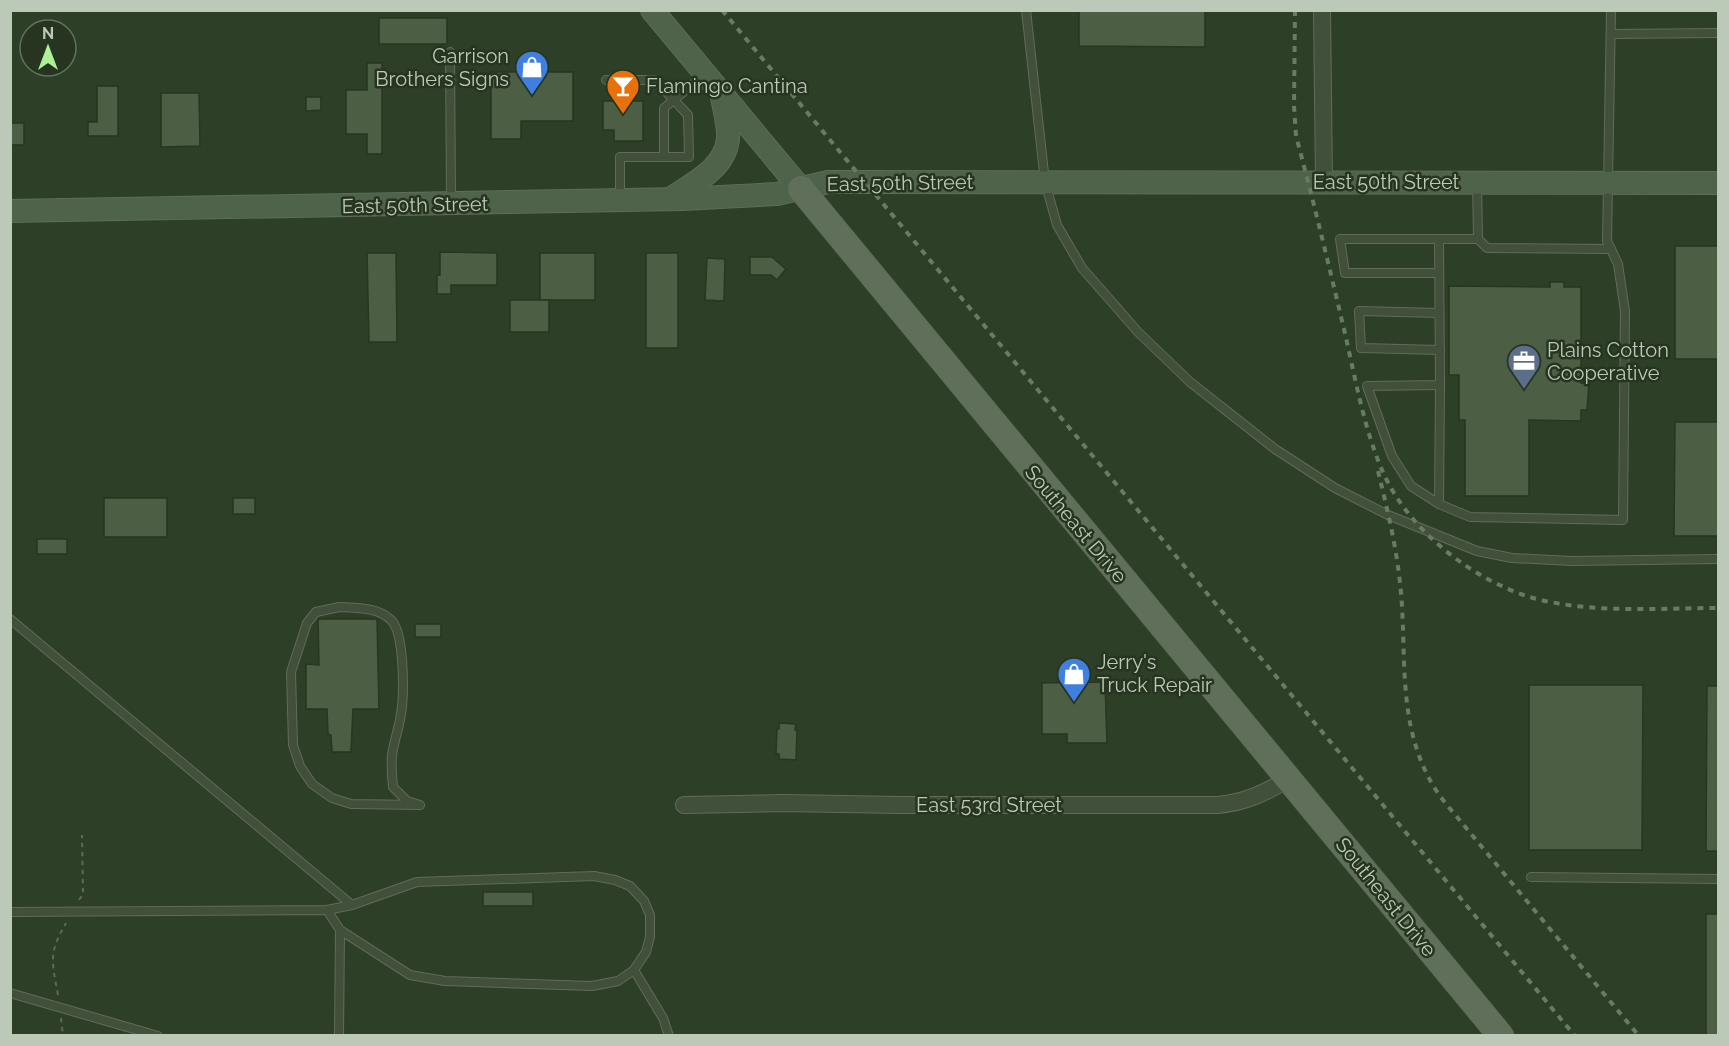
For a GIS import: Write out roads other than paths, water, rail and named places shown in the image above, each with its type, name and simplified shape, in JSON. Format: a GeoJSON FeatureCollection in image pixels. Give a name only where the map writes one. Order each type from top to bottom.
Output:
{"type":"FeatureCollection","features":[{"type":"Feature","properties":{"kind":"main road","name":"Southeast Drive"},"geometry":{"type":"LineString","coordinates":[[652,10],[1501,1035]]}},
{"type":"Feature","properties":{"kind":"main road"},"geometry":{"type":"LineString","coordinates":[[669,200],[710,172],[721,158],[728,139],[721,92]]}},
{"type":"Feature","properties":{"kind":"main road","name":"East 50th Street"},"geometry":{"type":"LineString","coordinates":[[10,211],[669,200],[777,194],[828,182],[1719,183]]}},
{"type":"Feature","properties":{"kind":"street"},"geometry":{"type":"LineString","coordinates":[[1322,10],[1324,182]]}},
{"type":"Feature","properties":{"kind":"street","name":"East 53rd Street"},"geometry":{"type":"LineString","coordinates":[[684,805],[751,803],[1218,805],[1259,796],[1289,779]]}},
{"type":"Feature","properties":{"kind":"lane"},"geometry":{"type":"LineString","coordinates":[[1026,10],[1046,182],[1057,225],[1082,268],[1138,332],[1190,382],[1275,449],[1335,488],[1388,515],[1477,551],[1512,558],[1572,561],[1719,559]]}},
{"type":"Feature","properties":{"kind":"lane"},"geometry":{"type":"LineString","coordinates":[[1440,385],[1367,386],[1392,456],[1411,486],[1439,504],[1470,517],[1623,520],[1625,311],[1617,264],[1607,241],[1611,10]]}},
{"type":"Feature","properties":{"kind":"lane"},"geometry":{"type":"LineString","coordinates":[[1611,34],[1719,33]]}},
{"type":"Feature","properties":{"kind":"lane"},"geometry":{"type":"LineString","coordinates":[[450,52],[451,205]]}},
{"type":"Feature","properties":{"kind":"lane"},"geometry":{"type":"LineString","coordinates":[[664,157],[664,108],[705,74]]}},
{"type":"Feature","properties":{"kind":"lane"},"geometry":{"type":"LineString","coordinates":[[606,80],[655,80],[688,115],[689,157],[620,158],[620,201]]}},
{"type":"Feature","properties":{"kind":"lane"},"geometry":{"type":"LineString","coordinates":[[1477,182],[1479,239],[1487,248],[1611,249]]}},
{"type":"Feature","properties":{"kind":"lane"},"geometry":{"type":"LineString","coordinates":[[1439,273],[1345,273],[1340,239],[1479,239]]}},
{"type":"Feature","properties":{"kind":"lane"},"geometry":{"type":"LineString","coordinates":[[1439,239],[1439,504]]}},
{"type":"Feature","properties":{"kind":"lane"},"geometry":{"type":"LineString","coordinates":[[1439,313],[1359,311],[1360,348],[1440,350]]}},
{"type":"Feature","properties":{"kind":"lane"},"geometry":{"type":"LineString","coordinates":[[329,608],[375,611],[386,615],[394,622],[402,659],[402,686],[401,712],[392,755],[393,787],[407,801],[420,805],[351,804],[332,798],[312,784],[300,766],[293,745],[291,672],[307,623],[316,612],[329,608]]}},
{"type":"Feature","properties":{"kind":"lane"},"geometry":{"type":"LineString","coordinates":[[10,619],[352,905]]}},
{"type":"Feature","properties":{"kind":"lane"},"geometry":{"type":"LineString","coordinates":[[10,912],[327,910],[352,905],[417,882],[594,876],[630,886],[644,901],[650,915],[650,937],[646,952],[634,970],[618,981],[592,986],[445,981],[410,975],[340,930],[327,910]]}},
{"type":"Feature","properties":{"kind":"lane"},"geometry":{"type":"LineString","coordinates":[[1531,877],[1719,879]]}},
{"type":"Feature","properties":{"kind":"lane"},"geometry":{"type":"LineString","coordinates":[[339,1035],[340,930]]}},
{"type":"Feature","properties":{"kind":"lane"},"geometry":{"type":"LineString","coordinates":[[634,970],[663,1018],[669,1035]]}},
{"type":"Feature","properties":{"kind":"lane"},"geometry":{"type":"LineString","coordinates":[[10,993],[158,1035]]}},
{"type":"Feature","properties":{"kind":"railway"},"geometry":{"type":"LineString","coordinates":[[722,10],[1575,1036]]}},
{"type":"Feature","properties":{"kind":"railway"},"geometry":{"type":"LineString","coordinates":[[1295,10],[1296,136],[1369,435],[1393,492],[1425,532],[1444,549],[1487,579],[1510,590],[1556,603],[1602,608],[1718,608]]}},
{"type":"Feature","properties":{"kind":"railway"},"geometry":{"type":"LineString","coordinates":[[1378,471],[1398,569],[1408,712],[1413,738],[1422,762],[1434,787],[1444,801],[1639,1036]]}},
{"type":"Feature","properties":{"kind":"place","name":"Garrison Brothers Signs"},"geometry":{"type":"Point","coordinates":[532,96]}},
{"type":"Feature","properties":{"kind":"place","name":"Flamingo Cantina"},"geometry":{"type":"Point","coordinates":[623,115]}},
{"type":"Feature","properties":{"kind":"place","name":"Plains Cotton Cooperative"},"geometry":{"type":"Point","coordinates":[1524,390]}},
{"type":"Feature","properties":{"kind":"place","name":"Jerry's Truck Repair"},"geometry":{"type":"Point","coordinates":[1074,703]}}]}
